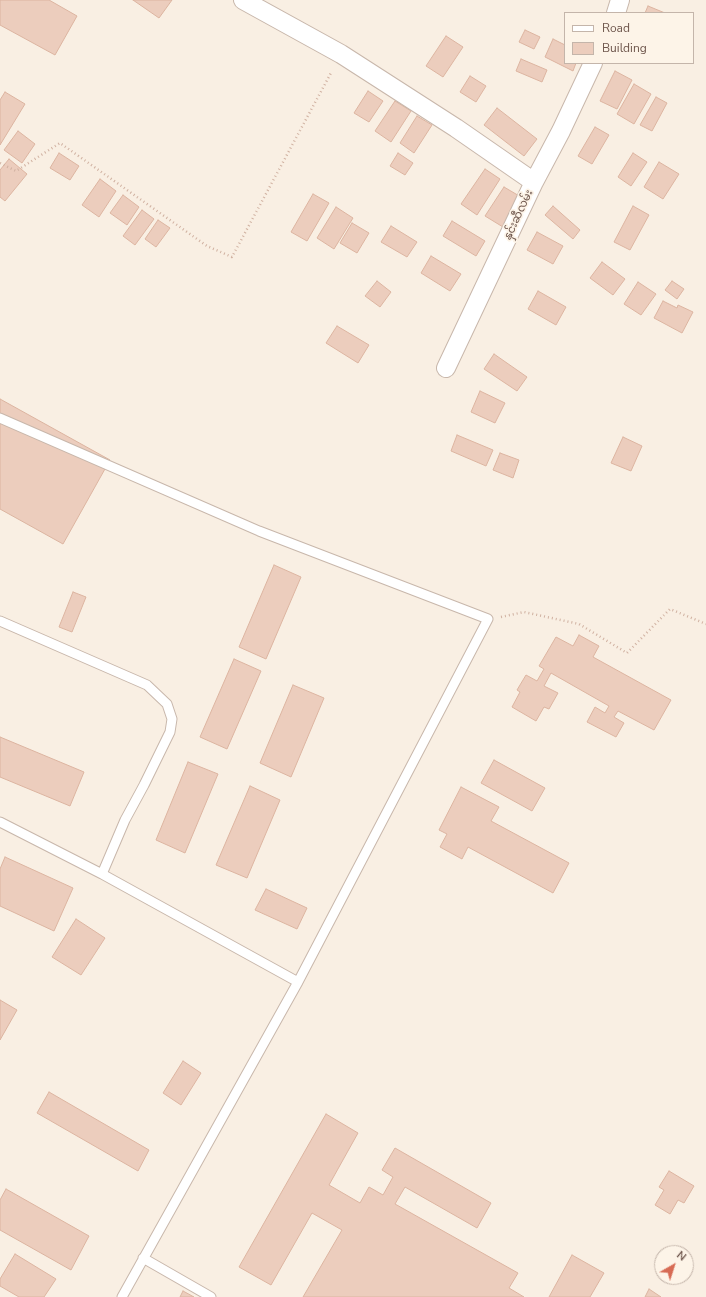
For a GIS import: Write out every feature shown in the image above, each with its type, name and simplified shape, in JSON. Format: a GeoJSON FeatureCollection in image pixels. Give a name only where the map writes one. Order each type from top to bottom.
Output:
{"type":"FeatureCollection","features":[{"type":"Feature","properties":{"kind":"street"},"geometry":{"type":"LineString","coordinates":[[243,0],[341,54],[456,128],[534,182]]}},
{"type":"Feature","properties":{"kind":"street"},"geometry":{"type":"LineString","coordinates":[[616,12],[620,0]]}},
{"type":"Feature","properties":{"kind":"street","name":"နှင်းဆီလမ်း"},"geometry":{"type":"LineString","coordinates":[[446,368],[534,182],[561,131],[593,64]]}},
{"type":"Feature","properties":{"kind":"lane"},"geometry":{"type":"LineString","coordinates":[[0,418],[258,531],[488,619],[298,982],[122,1297]]}},
{"type":"Feature","properties":{"kind":"lane"},"geometry":{"type":"LineString","coordinates":[[0,622],[147,685],[167,704],[172,719],[170,732],[125,820],[102,874]]}},
{"type":"Feature","properties":{"kind":"lane"},"geometry":{"type":"LineString","coordinates":[[0,822],[102,874],[298,982]]}},
{"type":"Feature","properties":{"kind":"lane"},"geometry":{"type":"LineString","coordinates":[[143,1258],[211,1297]]}},
{"type":"Feature","properties":{"kind":"path"},"geometry":{"type":"LineString","coordinates":[[0,163],[16,171],[60,142],[207,246],[232,258],[341,54]]}},
{"type":"Feature","properties":{"kind":"path"},"geometry":{"type":"LineString","coordinates":[[488,619],[524,612],[579,624],[626,653],[670,609],[706,624]]}},
{"type":"Feature","properties":{"kind":"building"},"geometry":{"type":"Polygon","coordinates":[[[0,0],[49,0],[77,16],[55,55],[0,25],[0,0]]]}},
{"type":"Feature","properties":{"kind":"building"},"geometry":{"type":"Polygon","coordinates":[[[133,0],[172,0],[159,18],[133,0]]]}},
{"type":"Feature","properties":{"kind":"building"},"geometry":{"type":"Polygon","coordinates":[[[648,6],[663,12],[645,12],[648,6]]]}},
{"type":"Feature","properties":{"kind":"building"},"geometry":{"type":"Polygon","coordinates":[[[525,30],[540,37],[534,49],[519,42],[525,30]]]}},
{"type":"Feature","properties":{"kind":"building"},"geometry":{"type":"Polygon","coordinates":[[[446,36],[463,47],[443,77],[426,66],[446,36]]]}},
{"type":"Feature","properties":{"kind":"building"},"geometry":{"type":"Polygon","coordinates":[[[553,39],[564,44],[564,64],[576,64],[573,71],[545,57],[553,39]]]}},
{"type":"Feature","properties":{"kind":"building"},"geometry":{"type":"Polygon","coordinates":[[[521,59],[547,70],[542,82],[516,71],[521,59]]]}},
{"type":"Feature","properties":{"kind":"building"},"geometry":{"type":"Polygon","coordinates":[[[615,71],[632,80],[617,109],[600,101],[615,71]]]}},
{"type":"Feature","properties":{"kind":"building"},"geometry":{"type":"Polygon","coordinates":[[[470,76],[486,86],[476,102],[460,92],[470,76]]]}},
{"type":"Feature","properties":{"kind":"building"},"geometry":{"type":"Polygon","coordinates":[[[634,84],[651,94],[634,124],[617,114],[634,84]]]}},
{"type":"Feature","properties":{"kind":"building"},"geometry":{"type":"Polygon","coordinates":[[[368,91],[383,101],[369,122],[354,113],[368,91]]]}},
{"type":"Feature","properties":{"kind":"building"},"geometry":{"type":"Polygon","coordinates":[[[5,92],[25,104],[0,145],[0,100],[5,92]]]}},
{"type":"Feature","properties":{"kind":"building"},"geometry":{"type":"Polygon","coordinates":[[[656,97],[667,103],[652,131],[640,125],[656,97]]]}},
{"type":"Feature","properties":{"kind":"building"},"geometry":{"type":"Polygon","coordinates":[[[395,101],[411,111],[391,142],[375,131],[395,101]]]}},
{"type":"Feature","properties":{"kind":"building"},"geometry":{"type":"Polygon","coordinates":[[[497,108],[537,139],[524,156],[484,125],[497,108]]]}},
{"type":"Feature","properties":{"kind":"building"},"geometry":{"type":"Polygon","coordinates":[[[417,116],[432,125],[414,153],[400,143],[417,116]]]}},
{"type":"Feature","properties":{"kind":"building"},"geometry":{"type":"Polygon","coordinates":[[[595,127],[609,135],[592,164],[578,156],[595,127]]]}},
{"type":"Feature","properties":{"kind":"building"},"geometry":{"type":"Polygon","coordinates":[[[18,131],[35,144],[22,163],[4,150],[18,131]]]}},
{"type":"Feature","properties":{"kind":"building"},"geometry":{"type":"Polygon","coordinates":[[[59,153],[79,166],[70,180],[50,168],[59,153]]]}},
{"type":"Feature","properties":{"kind":"building"},"geometry":{"type":"Polygon","coordinates":[[[398,153],[413,163],[405,175],[390,166],[398,153]]]}},
{"type":"Feature","properties":{"kind":"building"},"geometry":{"type":"Polygon","coordinates":[[[633,153],[647,162],[631,186],[618,177],[633,153]]]}},
{"type":"Feature","properties":{"kind":"building"},"geometry":{"type":"Polygon","coordinates":[[[9,159],[27,174],[5,201],[0,197],[0,170],[9,159]]]}},
{"type":"Feature","properties":{"kind":"building"},"geometry":{"type":"Polygon","coordinates":[[[659,162],[679,174],[663,199],[644,187],[659,162]]]}},
{"type":"Feature","properties":{"kind":"building"},"geometry":{"type":"Polygon","coordinates":[[[485,169],[500,179],[477,215],[461,204],[485,169]]]}},
{"type":"Feature","properties":{"kind":"building"},"geometry":{"type":"Polygon","coordinates":[[[100,179],[116,191],[99,217],[82,205],[100,179]]]}},
{"type":"Feature","properties":{"kind":"building"},"geometry":{"type":"Polygon","coordinates":[[[504,187],[521,197],[503,227],[485,216],[504,187]]]}},
{"type":"Feature","properties":{"kind":"building"},"geometry":{"type":"Polygon","coordinates":[[[313,194],[329,203],[307,241],[291,232],[313,194]]]}},
{"type":"Feature","properties":{"kind":"building"},"geometry":{"type":"Polygon","coordinates":[[[123,195],[139,207],[127,225],[110,213],[123,195]]]}},
{"type":"Feature","properties":{"kind":"building"},"geometry":{"type":"Polygon","coordinates":[[[553,206],[580,230],[573,239],[545,215],[553,206]]]}},
{"type":"Feature","properties":{"kind":"building"},"geometry":{"type":"Polygon","coordinates":[[[633,206],[649,215],[630,250],[614,242],[633,206]]]}},
{"type":"Feature","properties":{"kind":"building"},"geometry":{"type":"Polygon","coordinates":[[[336,207],[353,218],[334,249],[317,238],[336,207]]]}},
{"type":"Feature","properties":{"kind":"building"},"geometry":{"type":"Polygon","coordinates":[[[142,210],[154,219],[135,245],[123,236],[142,210]]]}},
{"type":"Feature","properties":{"kind":"building"},"geometry":{"type":"Polygon","coordinates":[[[158,220],[170,228],[156,247],[145,239],[158,220]]]}},
{"type":"Feature","properties":{"kind":"building"},"geometry":{"type":"Polygon","coordinates":[[[452,221],[485,241],[476,256],[443,236],[452,221]]]}},
{"type":"Feature","properties":{"kind":"building"},"geometry":{"type":"Polygon","coordinates":[[[352,223],[369,233],[357,253],[340,243],[352,223]]]}},
{"type":"Feature","properties":{"kind":"building"},"geometry":{"type":"Polygon","coordinates":[[[391,226],[417,242],[407,257],[381,242],[391,226]]]}},
{"type":"Feature","properties":{"kind":"building"},"geometry":{"type":"Polygon","coordinates":[[[537,232],[563,246],[553,264],[527,250],[537,232]]]}},
{"type":"Feature","properties":{"kind":"building"},"geometry":{"type":"Polygon","coordinates":[[[431,256],[461,274],[450,291],[421,273],[431,256]]]}},
{"type":"Feature","properties":{"kind":"building"},"geometry":{"type":"Polygon","coordinates":[[[602,262],[625,279],[613,295],[590,278],[602,262]]]}},
{"type":"Feature","properties":{"kind":"building"},"geometry":{"type":"Polygon","coordinates":[[[377,281],[391,292],[380,307],[365,296],[377,281]]]}},
{"type":"Feature","properties":{"kind":"building"},"geometry":{"type":"Polygon","coordinates":[[[672,281],[684,289],[677,299],[665,290],[672,281]]]}},
{"type":"Feature","properties":{"kind":"building"},"geometry":{"type":"Polygon","coordinates":[[[638,282],[656,294],[641,315],[624,304],[638,282]]]}},
{"type":"Feature","properties":{"kind":"building"},"geometry":{"type":"Polygon","coordinates":[[[538,291],[566,307],[556,325],[528,309],[538,291]]]}},
{"type":"Feature","properties":{"kind":"building"},"geometry":{"type":"Polygon","coordinates":[[[663,301],[677,308],[678,305],[693,312],[682,333],[654,318],[663,301]]]}},
{"type":"Feature","properties":{"kind":"building"},"geometry":{"type":"Polygon","coordinates":[[[337,326],[369,345],[358,363],[326,343],[337,326]]]}},
{"type":"Feature","properties":{"kind":"building"},"geometry":{"type":"Polygon","coordinates":[[[494,354],[527,377],[517,391],[484,369],[494,354]]]}},
{"type":"Feature","properties":{"kind":"building"},"geometry":{"type":"Polygon","coordinates":[[[480,391],[505,403],[495,423],[471,412],[480,391]]]}},
{"type":"Feature","properties":{"kind":"building"},"geometry":{"type":"Polygon","coordinates":[[[0,399],[110,460],[63,544],[0,509],[0,399]]]}},
{"type":"Feature","properties":{"kind":"building"},"geometry":{"type":"Polygon","coordinates":[[[457,435],[493,450],[486,466],[451,451],[457,435]]]}},
{"type":"Feature","properties":{"kind":"building"},"geometry":{"type":"Polygon","coordinates":[[[623,437],[642,446],[631,471],[611,463],[623,437]]]}},
{"type":"Feature","properties":{"kind":"building"},"geometry":{"type":"Polygon","coordinates":[[[500,453],[519,460],[513,478],[493,470],[500,453]]]}},
{"type":"Feature","properties":{"kind":"building"},"geometry":{"type":"Polygon","coordinates":[[[274,565],[301,577],[266,659],[239,647],[274,565]]]}},
{"type":"Feature","properties":{"kind":"building"},"geometry":{"type":"Polygon","coordinates":[[[73,592],[86,597],[72,632],[59,627],[73,592]]]}},
{"type":"Feature","properties":{"kind":"building"},"geometry":{"type":"Polygon","coordinates":[[[579,635],[599,646],[593,657],[671,700],[654,730],[618,711],[614,717],[624,723],[616,737],[587,722],[595,707],[605,713],[609,706],[551,673],[544,686],[558,693],[549,709],[544,707],[536,721],[512,707],[520,692],[517,690],[526,675],[537,681],[544,669],[539,666],[556,637],[573,646],[579,635]]]}},
{"type":"Feature","properties":{"kind":"building"},"geometry":{"type":"Polygon","coordinates":[[[234,659],[261,671],[227,749],[200,737],[234,659]]]}},
{"type":"Feature","properties":{"kind":"building"},"geometry":{"type":"Polygon","coordinates":[[[293,685],[324,698],[291,777],[260,763],[293,685]]]}},
{"type":"Feature","properties":{"kind":"building"},"geometry":{"type":"Polygon","coordinates":[[[0,737],[84,772],[70,806],[0,777],[0,737]]]}},
{"type":"Feature","properties":{"kind":"building"},"geometry":{"type":"Polygon","coordinates":[[[494,760],[545,788],[532,811],[481,783],[494,760]]]}},
{"type":"Feature","properties":{"kind":"building"},"geometry":{"type":"Polygon","coordinates":[[[188,762],[218,774],[185,853],[156,840],[188,762]]]}},
{"type":"Feature","properties":{"kind":"building"},"geometry":{"type":"Polygon","coordinates":[[[250,786],[280,800],[247,878],[216,865],[250,786]]]}},
{"type":"Feature","properties":{"kind":"building"},"geometry":{"type":"Polygon","coordinates":[[[461,787],[499,807],[491,821],[569,863],[553,893],[468,847],[462,859],[440,847],[447,834],[439,830],[461,787]]]}},
{"type":"Feature","properties":{"kind":"building"},"geometry":{"type":"Polygon","coordinates":[[[5,857],[73,888],[54,931],[0,906],[0,869],[5,857]]]}},
{"type":"Feature","properties":{"kind":"building"},"geometry":{"type":"Polygon","coordinates":[[[266,889],[307,908],[297,929],[255,910],[266,889]]]}},
{"type":"Feature","properties":{"kind":"building"},"geometry":{"type":"Polygon","coordinates":[[[76,919],[105,938],[81,975],[52,957],[76,919]]]}},
{"type":"Feature","properties":{"kind":"building"},"geometry":{"type":"Polygon","coordinates":[[[0,1000],[17,1010],[0,1040],[0,1000]]]}},
{"type":"Feature","properties":{"kind":"building"},"geometry":{"type":"Polygon","coordinates":[[[183,1061],[201,1073],[181,1105],[163,1093],[183,1061]]]}},
{"type":"Feature","properties":{"kind":"building"},"geometry":{"type":"Polygon","coordinates":[[[49,1092],[149,1150],[138,1171],[37,1113],[49,1092]]]}},
{"type":"Feature","properties":{"kind":"building"},"geometry":{"type":"Polygon","coordinates":[[[326,1114],[358,1133],[329,1185],[360,1203],[369,1187],[383,1195],[393,1177],[382,1170],[395,1148],[491,1203],[477,1228],[405,1187],[395,1204],[518,1273],[509,1288],[524,1297],[303,1297],[342,1230],[312,1213],[271,1285],[239,1267],[326,1114]]]}},
{"type":"Feature","properties":{"kind":"building"},"geometry":{"type":"Polygon","coordinates":[[[669,1171],[694,1186],[684,1203],[678,1200],[670,1214],[655,1205],[664,1190],[659,1187],[669,1171]]]}},
{"type":"Feature","properties":{"kind":"building"},"geometry":{"type":"Polygon","coordinates":[[[6,1189],[89,1236],[71,1270],[0,1230],[0,1200],[6,1189]]]}},
{"type":"Feature","properties":{"kind":"building"},"geometry":{"type":"Polygon","coordinates":[[[15,1254],[56,1279],[44,1297],[19,1297],[0,1286],[0,1279],[15,1254]]]}},
{"type":"Feature","properties":{"kind":"building"},"geometry":{"type":"Polygon","coordinates":[[[572,1255],[604,1273],[590,1297],[549,1297],[572,1255]]]}},
{"type":"Feature","properties":{"kind":"building"},"geometry":{"type":"Polygon","coordinates":[[[649,1289],[661,1297],[645,1297],[649,1289]]]}},
{"type":"Feature","properties":{"kind":"building"},"geometry":{"type":"Polygon","coordinates":[[[183,1291],[194,1297],[180,1297],[183,1291]]]}}]}
